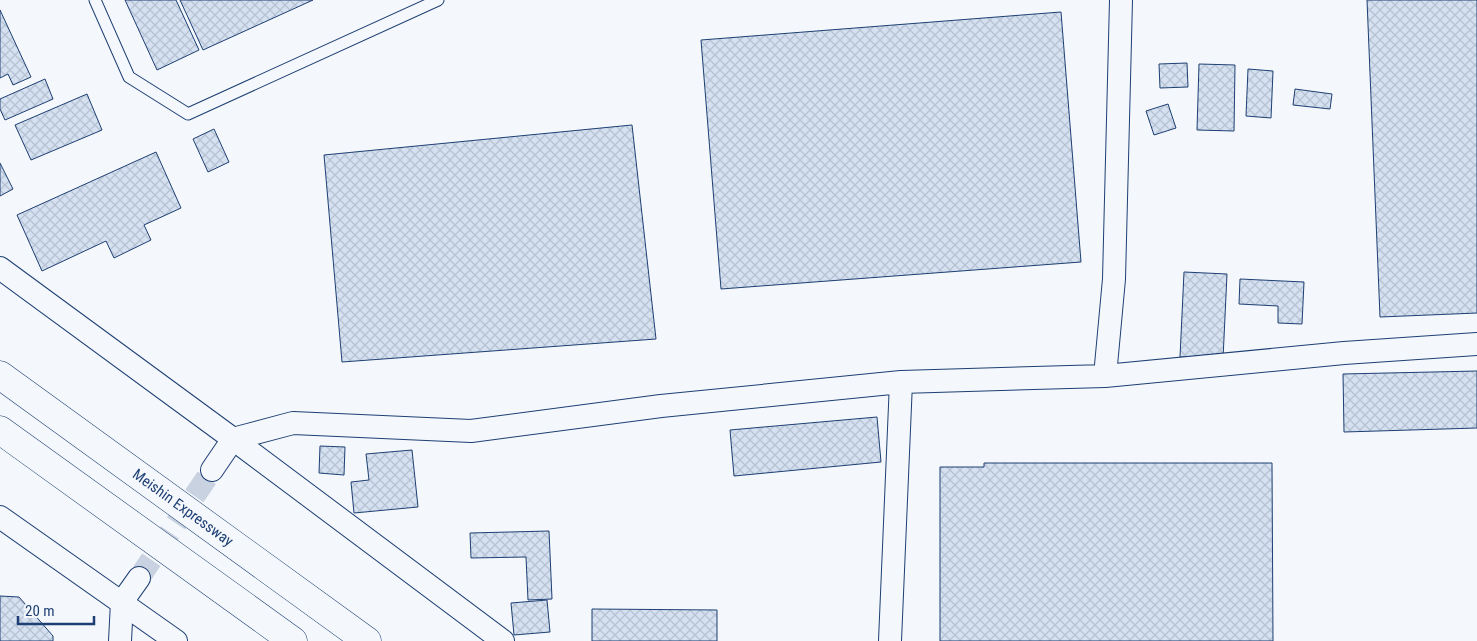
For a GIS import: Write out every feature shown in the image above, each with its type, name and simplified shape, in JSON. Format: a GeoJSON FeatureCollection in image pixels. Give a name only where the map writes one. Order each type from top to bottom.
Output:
{"type":"FeatureCollection","features":[{"type":"Feature","properties":{"kind":"highway","name":"Meishin Expressway"},"geometry":{"type":"LineString","coordinates":[[0,374],[368,641]]}},
{"type":"Feature","properties":{"kind":"highway"},"geometry":{"type":"LineString","coordinates":[[0,430],[293,641]]}},
{"type":"Feature","properties":{"kind":"street"},"geometry":{"type":"LineString","coordinates":[[1105,376],[1114,279],[1121,0]]}},
{"type":"Feature","properties":{"kind":"street"},"geometry":{"type":"LineString","coordinates":[[0,268],[503,641]]}},
{"type":"Feature","properties":{"kind":"street"},"geometry":{"type":"LineString","coordinates":[[212,470],[233,439],[293,423],[471,431],[661,406],[901,382],[1105,376],[1344,353],[1477,344]]}},
{"type":"Feature","properties":{"kind":"street"},"geometry":{"type":"LineString","coordinates":[[890,641],[901,382]]}},
{"type":"Feature","properties":{"kind":"street"},"geometry":{"type":"LineString","coordinates":[[0,517],[176,641]]}},
{"type":"Feature","properties":{"kind":"street"},"geometry":{"type":"LineString","coordinates":[[120,641],[122,602],[139,578]]}},
{"type":"Feature","properties":{"kind":"lane"},"geometry":{"type":"LineString","coordinates":[[95,0],[129,77],[188,114],[438,0]]}},
{"type":"Feature","properties":{"kind":"building"},"geometry":{"type":"Polygon","coordinates":[[[125,0],[176,0],[199,50],[157,70],[125,0]]]}},
{"type":"Feature","properties":{"kind":"building"},"geometry":{"type":"Polygon","coordinates":[[[180,0],[313,0],[203,50],[180,0]]]}},
{"type":"Feature","properties":{"kind":"building"},"geometry":{"type":"Polygon","coordinates":[[[1367,0],[1477,0],[1477,313],[1380,317],[1367,0]]]}},
{"type":"Feature","properties":{"kind":"building"},"geometry":{"type":"Polygon","coordinates":[[[0,10],[31,77],[13,85],[8,74],[0,78],[0,10]]]}},
{"type":"Feature","properties":{"kind":"building"},"geometry":{"type":"Polygon","coordinates":[[[1061,12],[1081,262],[721,289],[701,40],[1061,12]]]}},
{"type":"Feature","properties":{"kind":"building"},"geometry":{"type":"Polygon","coordinates":[[[1187,63],[1188,87],[1160,88],[1159,64],[1187,63]]]}},
{"type":"Feature","properties":{"kind":"building"},"geometry":{"type":"Polygon","coordinates":[[[1199,64],[1235,65],[1234,131],[1197,130],[1199,64]]]}},
{"type":"Feature","properties":{"kind":"building"},"geometry":{"type":"Polygon","coordinates":[[[1248,69],[1273,71],[1271,118],[1246,116],[1248,69]]]}},
{"type":"Feature","properties":{"kind":"building"},"geometry":{"type":"Polygon","coordinates":[[[45,79],[53,99],[5,120],[0,109],[0,99],[45,79]]]}},
{"type":"Feature","properties":{"kind":"building"},"geometry":{"type":"Polygon","coordinates":[[[1295,89],[1332,94],[1330,109],[1293,105],[1295,89]]]}},
{"type":"Feature","properties":{"kind":"building"},"geometry":{"type":"Polygon","coordinates":[[[87,94],[102,130],[31,160],[15,125],[87,94]]]}},
{"type":"Feature","properties":{"kind":"building"},"geometry":{"type":"Polygon","coordinates":[[[1168,104],[1176,128],[1154,135],[1146,111],[1168,104]]]}},
{"type":"Feature","properties":{"kind":"building"},"geometry":{"type":"Polygon","coordinates":[[[632,125],[656,339],[342,362],[324,155],[632,125]]]}},
{"type":"Feature","properties":{"kind":"building"},"geometry":{"type":"Polygon","coordinates":[[[214,129],[229,162],[208,172],[193,139],[214,129]]]}},
{"type":"Feature","properties":{"kind":"building"},"geometry":{"type":"Polygon","coordinates":[[[156,152],[181,208],[144,225],[151,240],[114,258],[106,241],[42,271],[17,215],[156,152]]]}},
{"type":"Feature","properties":{"kind":"building"},"geometry":{"type":"Polygon","coordinates":[[[0,163],[13,189],[0,196],[0,163]]]}},
{"type":"Feature","properties":{"kind":"building"},"geometry":{"type":"Polygon","coordinates":[[[1184,272],[1227,274],[1223,359],[1180,357],[1184,272]]]}},
{"type":"Feature","properties":{"kind":"building"},"geometry":{"type":"Polygon","coordinates":[[[1240,279],[1304,282],[1302,324],[1278,323],[1278,306],[1239,304],[1240,279]]]}},
{"type":"Feature","properties":{"kind":"building"},"geometry":{"type":"Polygon","coordinates":[[[1477,371],[1477,428],[1344,432],[1343,374],[1477,371]]]}},
{"type":"Feature","properties":{"kind":"building"},"geometry":{"type":"Polygon","coordinates":[[[877,417],[881,462],[734,476],[730,430],[877,417]]]}},
{"type":"Feature","properties":{"kind":"building"},"geometry":{"type":"Polygon","coordinates":[[[320,446],[345,447],[344,475],[319,473],[320,446]]]}},
{"type":"Feature","properties":{"kind":"building"},"geometry":{"type":"Polygon","coordinates":[[[412,450],[418,507],[354,513],[351,482],[369,480],[366,454],[412,450]]]}},
{"type":"Feature","properties":{"kind":"building"},"geometry":{"type":"Polygon","coordinates":[[[984,463],[1272,463],[1273,641],[940,641],[940,467],[984,467],[984,463]]]}},
{"type":"Feature","properties":{"kind":"building"},"geometry":{"type":"Polygon","coordinates":[[[549,531],[552,599],[528,600],[526,557],[471,558],[470,533],[549,531]]]}},
{"type":"Feature","properties":{"kind":"building"},"geometry":{"type":"Polygon","coordinates":[[[0,596],[19,597],[53,636],[53,641],[0,641],[0,596]]]}},
{"type":"Feature","properties":{"kind":"building"},"geometry":{"type":"Polygon","coordinates":[[[547,600],[550,632],[514,635],[511,603],[547,600]]]}},
{"type":"Feature","properties":{"kind":"building"},"geometry":{"type":"Polygon","coordinates":[[[592,609],[717,610],[717,641],[592,641],[592,609]]]}},
{"type":"Feature","properties":{"kind":"tunnel"},"geometry":{"type":"LineString","coordinates":[[139,578],[212,470]]}}]}
